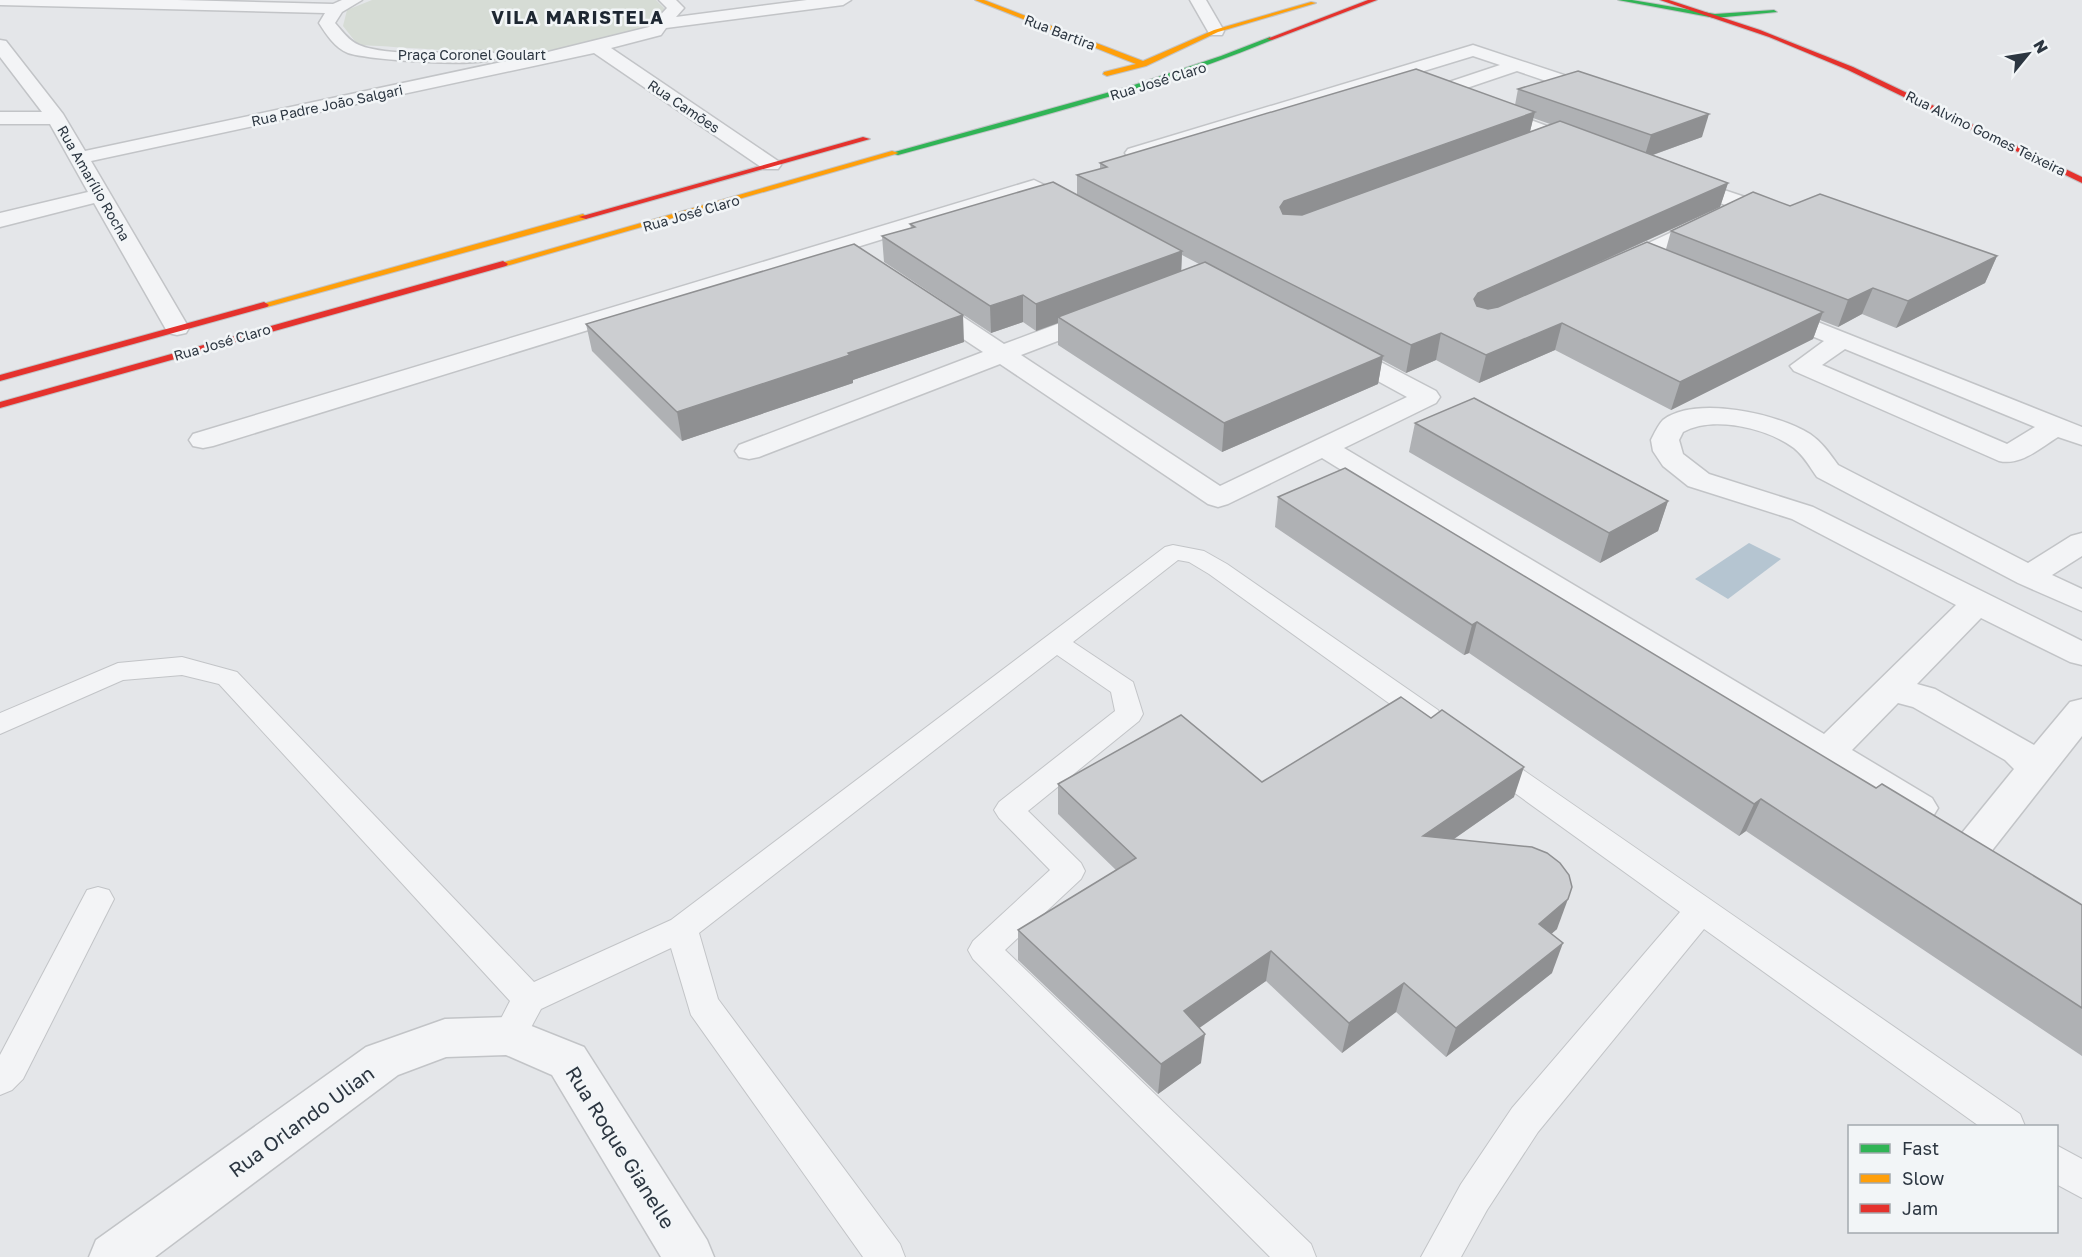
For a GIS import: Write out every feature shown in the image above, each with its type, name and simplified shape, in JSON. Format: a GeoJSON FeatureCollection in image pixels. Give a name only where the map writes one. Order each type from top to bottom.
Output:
{"type":"FeatureCollection","features":[{"type":"Feature","properties":{"kind":"street"},"geometry":{"type":"LineString","coordinates":[[0,0],[336,9],[354,0]]}},
{"type":"Feature","properties":{"kind":"street"},"geometry":{"type":"LineString","coordinates":[[663,24],[676,9],[667,0]]}},
{"type":"Feature","properties":{"kind":"street"},"geometry":{"type":"LineString","coordinates":[[663,24],[843,0]]}},
{"type":"Feature","properties":{"kind":"street","name":"Rua Bartira"},"geometry":{"type":"LineString","coordinates":[[978,0],[1143,64]]}},
{"type":"Feature","properties":{"kind":"street"},"geometry":{"type":"LineString","coordinates":[[1198,0],[1216,31]]}},
{"type":"Feature","properties":{"kind":"street","name":"Rua José Claro"},"geometry":{"type":"LineString","coordinates":[[1098,76],[1143,64],[1216,31],[1321,0]]}},
{"type":"Feature","properties":{"kind":"street","name":"Rua José Claro"},"geometry":{"type":"LineString","coordinates":[[0,405],[257,332],[640,228],[960,135],[1165,80],[1232,58],[1334,12],[1374,0]]}},
{"type":"Feature","properties":{"kind":"street"},"geometry":{"type":"LineString","coordinates":[[1621,0],[1702,16],[1732,19],[1778,16],[1764,0]]}},
{"type":"Feature","properties":{"kind":"street","name":"Rua Alvino Gomes Teixeira"},"geometry":{"type":"LineString","coordinates":[[1663,0],[1702,16],[1770,35],[1890,86],[2082,180]]}},
{"type":"Feature","properties":{"kind":"street","name":"Praça Coronel Goulart"},"geometry":{"type":"LineString","coordinates":[[336,9],[327,23],[338,38],[352,48],[372,54],[529,56],[597,47],[655,31],[663,24]]}},
{"type":"Feature","properties":{"kind":"street","name":"Rua Alvino Gomes Teixeira"},"geometry":{"type":"LineString","coordinates":[[1801,32],[1890,86]]}},
{"type":"Feature","properties":{"kind":"street","name":"Rua Amarílio Rocha"},"geometry":{"type":"LineString","coordinates":[[0,45],[56,118],[177,328]]}},
{"type":"Feature","properties":{"kind":"street","name":"Rua Camões"},"geometry":{"type":"LineString","coordinates":[[597,47],[771,165]]}},
{"type":"Feature","properties":{"kind":"street"},"geometry":{"type":"LineString","coordinates":[[1135,153],[1473,50],[1570,83],[1486,109]]}},
{"type":"Feature","properties":{"kind":"street","name":"Rua Padre João Salgari"},"geometry":{"type":"LineString","coordinates":[[78,158],[576,51]]}},
{"type":"Feature","properties":{"kind":"street"},"geometry":{"type":"LineString","coordinates":[[457,56],[458,77]]}},
{"type":"Feature","properties":{"kind":"street"},"geometry":{"type":"LineString","coordinates":[[1437,92],[1518,65]]}},
{"type":"Feature","properties":{"kind":"street"},"geometry":{"type":"LineString","coordinates":[[1391,75],[1596,151]]}},
{"type":"Feature","properties":{"kind":"street"},"geometry":{"type":"LineString","coordinates":[[0,118],[56,118]]}},
{"type":"Feature","properties":{"kind":"street","name":"Rua José Claro"},"geometry":{"type":"LineString","coordinates":[[0,378],[883,134]]}},
{"type":"Feature","properties":{"kind":"street"},"geometry":{"type":"LineString","coordinates":[[1521,147],[1554,135]]}},
{"type":"Feature","properties":{"kind":"street"},"geometry":{"type":"LineString","coordinates":[[1597,276],[1746,205],[1660,174]]}},
{"type":"Feature","properties":{"kind":"street"},"geometry":{"type":"LineString","coordinates":[[203,440],[1034,186],[1094,219]]}},
{"type":"Feature","properties":{"kind":"street"},"geometry":{"type":"LineString","coordinates":[[0,220],[101,195]]}},
{"type":"Feature","properties":{"kind":"street"},"geometry":{"type":"LineString","coordinates":[[840,246],[869,265]]}},
{"type":"Feature","properties":{"kind":"street"},"geometry":{"type":"LineString","coordinates":[[1639,257],[1671,270]]}},
{"type":"Feature","properties":{"kind":"street"},"geometry":{"type":"LineString","coordinates":[[907,290],[1218,498],[1427,397],[1316,337]]}},
{"type":"Feature","properties":{"kind":"street"},"geometry":{"type":"LineString","coordinates":[[1757,304],[2082,437]]}},
{"type":"Feature","properties":{"kind":"street"},"geometry":{"type":"LineString","coordinates":[[749,451],[1125,307]]}},
{"type":"Feature","properties":{"kind":"street"},"geometry":{"type":"LineString","coordinates":[[1843,339],[1803,366],[2009,455],[2056,426]]}},
{"type":"Feature","properties":{"kind":"street"},"geometry":{"type":"LineString","coordinates":[[2082,601],[1827,471],[1815,451],[1798,438],[1776,427],[1750,420],[1701,417],[1682,422],[1670,430],[1665,441],[1668,454],[1679,468],[1698,480],[1723,490],[1788,506],[2082,654]]}},
{"type":"Feature","properties":{"kind":"street"},"geometry":{"type":"LineString","coordinates":[[1323,447],[1991,852],[2037,769],[2082,711]]}},
{"type":"Feature","properties":{"kind":"street"},"geometry":{"type":"LineString","coordinates":[[2030,576],[2082,542]]}},
{"type":"Feature","properties":{"kind":"street"},"geometry":{"type":"LineString","coordinates":[[1827,753],[1977,603]]}},
{"type":"Feature","properties":{"kind":"street"},"geometry":{"type":"LineString","coordinates":[[1890,690],[1923,697],[2018,751],[2037,769]]}},
{"type":"Feature","properties":{"kind":"street","name":"Rua Orlando Ulian"},"geometry":{"type":"LineString","coordinates":[[114,1257],[382,1061],[445,1038],[519,1017]]}},
{"type":"Feature","properties":{"kind":"street","name":"Rua Roque Gianelle"},"geometry":{"type":"LineString","coordinates":[[519,1017],[568,1061],[689,1257]]}},
{"type":"Feature","properties":{"kind":"lane"},"geometry":{"type":"LineString","coordinates":[[0,724],[118,672],[182,666],[228,678],[519,1017],[682,929],[1173,552],[1196,556],[2006,1125]]}},
{"type":"Feature","properties":{"kind":"lane"},"geometry":{"type":"LineString","coordinates":[[1056,642],[1124,688],[1129,714],[1009,810],[1071,871],[984,950],[1297,1257]]}},
{"type":"Feature","properties":{"kind":"lane"},"geometry":{"type":"LineString","coordinates":[[0,1079],[10,1068],[98,899]]}},
{"type":"Feature","properties":{"kind":"lane"},"geometry":{"type":"LineString","coordinates":[[1440,1257],[1474,1197],[1525,1120],[1701,910]]}},
{"type":"Feature","properties":{"kind":"lane"},"geometry":{"type":"LineString","coordinates":[[682,929],[704,1005],[886,1257]]}},
{"type":"Feature","properties":{"kind":"lane"},"geometry":{"type":"LineString","coordinates":[[2058,1163],[2082,1180]]}},
{"type":"Feature","properties":{"kind":"shaded area"},"geometry":{"type":"Polygon","coordinates":[[[372,0],[656,0],[666,10],[639,29],[605,42],[564,49],[475,51],[358,45],[343,26],[347,10],[372,0]]]}},
{"type":"Feature","properties":{"kind":"water"},"geometry":{"type":"Polygon","coordinates":[[[1749,543],[1781,559],[1728,599],[1695,579],[1749,543]]]}},
{"type":"Feature","properties":{"kind":"building"},"geometry":{"type":"Polygon","coordinates":[[[1416,69],[1535,112],[1284,201],[1280,207],[1283,214],[1302,215],[1560,121],[1728,183],[1478,293],[1474,299],[1477,306],[1488,309],[1498,307],[1647,242],[1823,312],[1680,382],[1562,323],[1486,355],[1441,333],[1411,345],[1077,175],[1107,167],[1100,163],[1416,69]]]}},
{"type":"Feature","properties":{"kind":"building"},"geometry":{"type":"Polygon","coordinates":[[[1578,71],[1709,114],[1651,135],[1518,89],[1578,71]]]}},
{"type":"Feature","properties":{"kind":"building"},"geometry":{"type":"Polygon","coordinates":[[[1053,182],[1182,251],[1036,304],[1023,295],[990,306],[882,236],[915,227],[910,224],[1053,182]]]}},
{"type":"Feature","properties":{"kind":"building"},"geometry":{"type":"Polygon","coordinates":[[[1753,192],[1790,206],[1820,194],[1997,256],[1908,301],[1873,288],[1848,300],[1671,231],[1753,192]]]}},
{"type":"Feature","properties":{"kind":"building"},"geometry":{"type":"Polygon","coordinates":[[[854,244],[963,315],[677,412],[586,324],[854,244]]]}},
{"type":"Feature","properties":{"kind":"building"},"geometry":{"type":"Polygon","coordinates":[[[1205,262],[1383,356],[1224,423],[1058,317],[1205,262]]]}},
{"type":"Feature","properties":{"kind":"building"},"geometry":{"type":"Polygon","coordinates":[[[1474,398],[1668,501],[1609,533],[1415,423],[1474,398]]]}},
{"type":"Feature","properties":{"kind":"building"},"geometry":{"type":"Polygon","coordinates":[[[1345,468],[1876,788],[1882,784],[2082,905],[2082,1008],[1761,799],[1754,804],[1477,622],[1472,625],[1278,497],[1345,468]]]}},
{"type":"Feature","properties":{"kind":"building"},"geometry":{"type":"Polygon","coordinates":[[[1401,697],[1431,718],[1442,710],[1524,767],[1423,836],[1532,847],[1547,853],[1560,863],[1569,875],[1572,887],[1568,899],[1539,924],[1563,943],[1456,1028],[1404,983],[1349,1023],[1271,951],[1184,1011],[1205,1034],[1161,1064],[1018,930],[1136,858],[1058,784],[1181,715],[1262,782],[1401,697]]]}},
{"type":"Feature","properties":{"kind":"traffic: fast"},"geometry":{"type":"LineString","coordinates":[[1621,0],[1715,16],[1774,12]]}},
{"type":"Feature","properties":{"kind":"traffic: fast"},"geometry":{"type":"LineString","coordinates":[[895,153],[1131,89],[1224,58],[1270,39]]}},
{"type":"Feature","properties":{"kind":"traffic: slow"},"geometry":{"type":"LineString","coordinates":[[978,0],[1143,64]]}},
{"type":"Feature","properties":{"kind":"traffic: slow"},"geometry":{"type":"LineString","coordinates":[[1107,74],[1143,64],[1216,31],[1313,3]]}},
{"type":"Feature","properties":{"kind":"traffic: slow"},"geometry":{"type":"LineString","coordinates":[[503,264],[895,153]]}},
{"type":"Feature","properties":{"kind":"traffic: slow"},"geometry":{"type":"LineString","coordinates":[[264,305],[583,217]]}},
{"type":"Feature","properties":{"kind":"traffic: jam"},"geometry":{"type":"LineString","coordinates":[[1270,39],[1374,0]]}},
{"type":"Feature","properties":{"kind":"traffic: jam"},"geometry":{"type":"LineString","coordinates":[[1663,0],[1758,31],[1850,68],[2082,180]]}},
{"type":"Feature","properties":{"kind":"traffic: jam"},"geometry":{"type":"LineString","coordinates":[[583,217],[866,139]]}},
{"type":"Feature","properties":{"kind":"traffic: jam"},"geometry":{"type":"LineString","coordinates":[[0,405],[503,264]]}},
{"type":"Feature","properties":{"kind":"traffic: jam"},"geometry":{"type":"LineString","coordinates":[[0,378],[264,305]]}},
{"type":"Feature","properties":{"kind":"district","name":"VILA MARISTELA"},"geometry":{"type":"Point","coordinates":[578,17]}}]}
